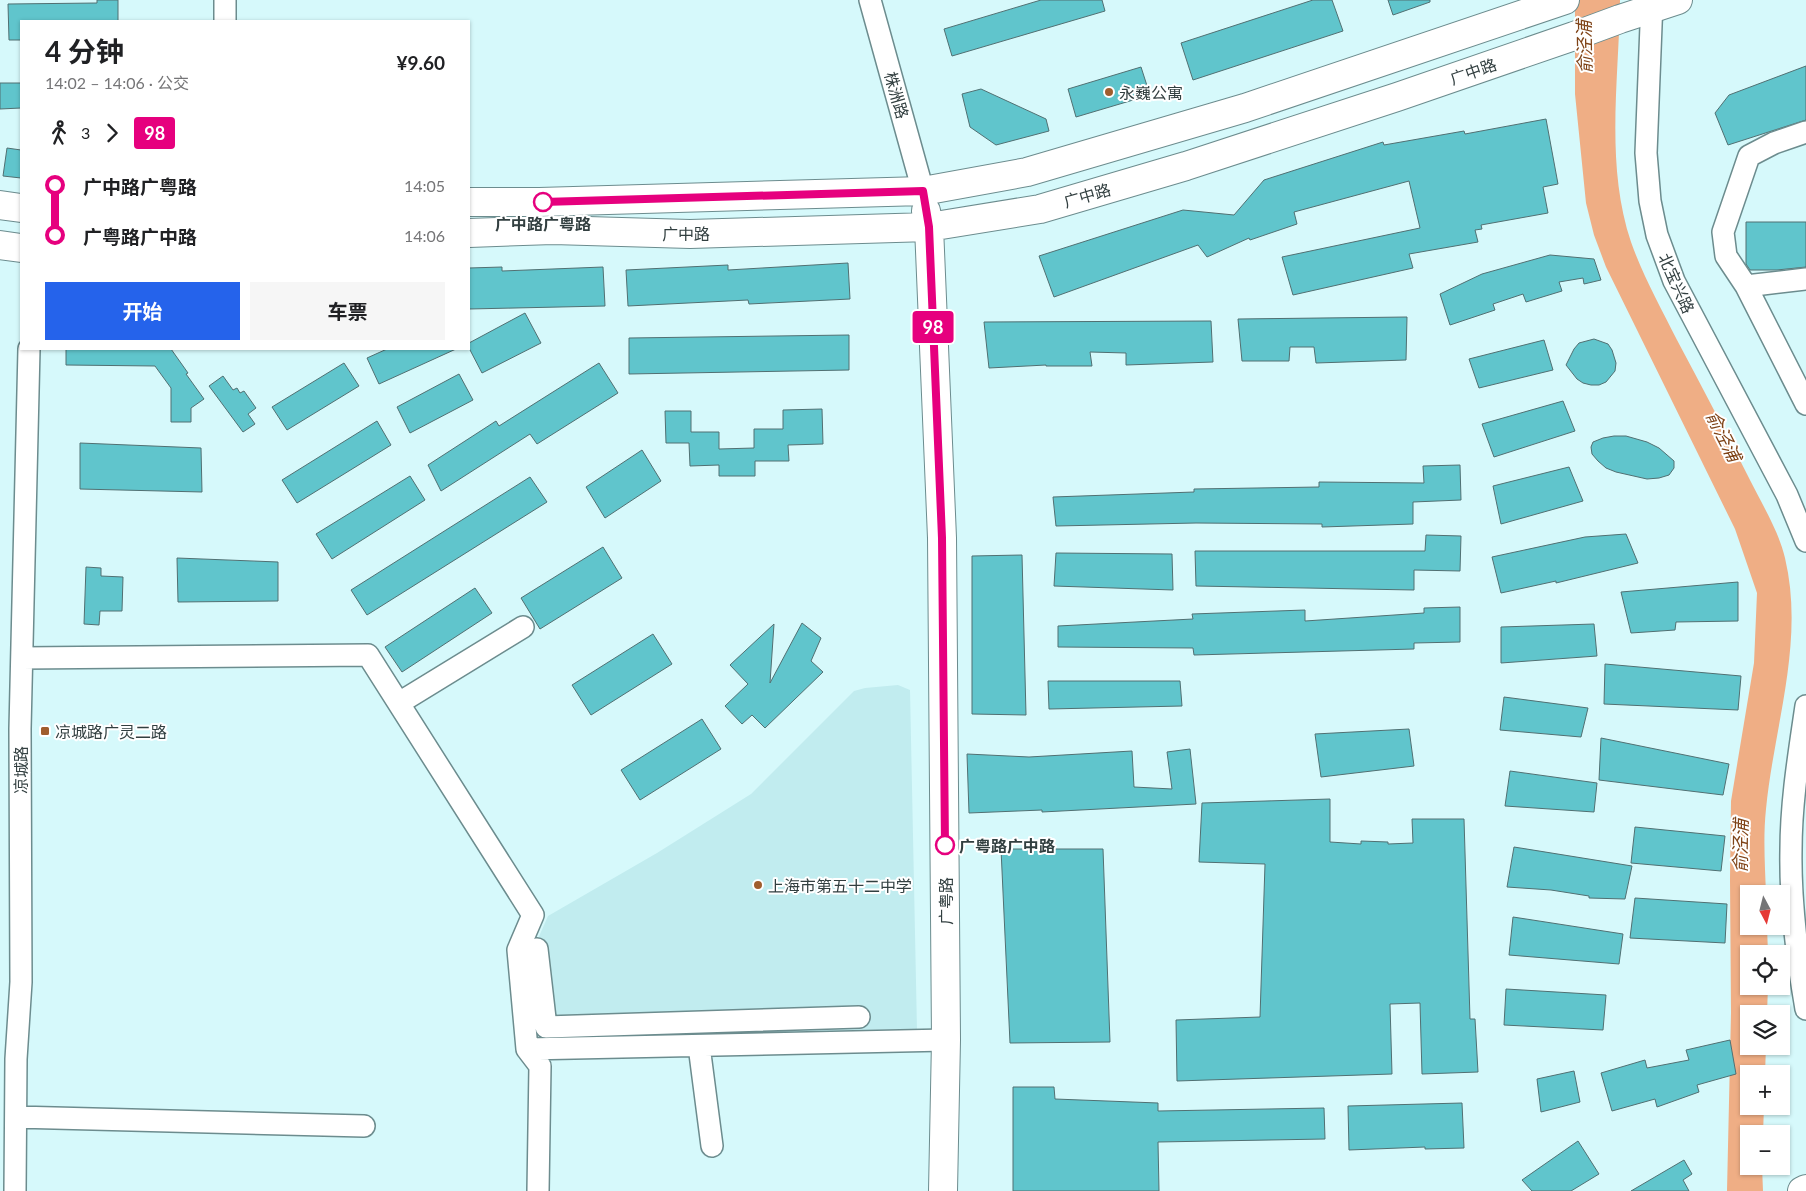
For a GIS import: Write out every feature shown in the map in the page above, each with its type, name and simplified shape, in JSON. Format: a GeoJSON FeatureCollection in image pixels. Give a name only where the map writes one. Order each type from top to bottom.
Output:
{"type":"FeatureCollection","features":[{"type":"Feature","properties":{"kind":"main road"},"geometry":{"type":"LineString","coordinates":[[470,202],[539,202],[923,191],[1027,172],[1236,111],[1565,0]]}},
{"type":"Feature","properties":{"kind":"main road","name":"广中路"},"geometry":{"type":"LineString","coordinates":[[470,233],[553,230],[690,234],[929,227],[1040,209],[1186,166],[1574,36],[1620,19],[1652,4],[1678,0]]}},
{"type":"Feature","properties":{"kind":"main road","name":"广粤路"},"geometry":{"type":"LineString","coordinates":[[923,191],[929,227],[942,538],[946,1040],[944,1191]]}},
{"type":"Feature","properties":{"kind":"main road"},"geometry":{"type":"LineString","coordinates":[[0,204],[20,208]]}},
{"type":"Feature","properties":{"kind":"main road"},"geometry":{"type":"LineString","coordinates":[[0,245],[20,248]]}},
{"type":"Feature","properties":{"kind":"street"},"geometry":{"type":"LineString","coordinates":[[225,0],[226,20]]}},
{"type":"Feature","properties":{"kind":"street","name":"株洲路"},"geometry":{"type":"LineString","coordinates":[[870,0],[923,191]]}},
{"type":"Feature","properties":{"kind":"street","name":"北宝兴路"},"geometry":{"type":"LineString","coordinates":[[1652,4],[1646,153],[1650,201],[1657,235],[1674,281],[1787,495],[1806,540]]}},
{"type":"Feature","properties":{"kind":"street"},"geometry":{"type":"LineString","coordinates":[[1806,132],[1774,142],[1749,156],[1723,232],[1726,256],[1797,368],[1806,404]]}},
{"type":"Feature","properties":{"kind":"street"},"geometry":{"type":"LineString","coordinates":[[1746,286],[1806,279]]}},
{"type":"Feature","properties":{"kind":"street","name":"凉城路"},"geometry":{"type":"LineString","coordinates":[[15,1191],[16,1117],[8,1059],[20,982],[20,729],[28,350]]}},
{"type":"Feature","properties":{"kind":"street"},"geometry":{"type":"LineString","coordinates":[[399,703],[523,627]]}},
{"type":"Feature","properties":{"kind":"street"},"geometry":{"type":"LineString","coordinates":[[22,658],[368,655],[534,915],[518,950],[527,1049],[540,1066],[538,1191]]}},
{"type":"Feature","properties":{"kind":"street"},"geometry":{"type":"LineString","coordinates":[[1806,706],[1796,773],[1791,849],[1799,906],[1798,959],[1806,1009]]}},
{"type":"Feature","properties":{"kind":"street"},"geometry":{"type":"LineString","coordinates":[[537,949],[546,1027],[859,1017]]}},
{"type":"Feature","properties":{"kind":"street"},"geometry":{"type":"LineString","coordinates":[[745,1020],[745,1044]]}},
{"type":"Feature","properties":{"kind":"street"},"geometry":{"type":"LineString","coordinates":[[527,1049],[946,1040]]}},
{"type":"Feature","properties":{"kind":"street"},"geometry":{"type":"LineString","coordinates":[[699,1046],[712,1146]]}},
{"type":"Feature","properties":{"kind":"street"},"geometry":{"type":"LineString","coordinates":[[16,1117],[364,1126]]}},
{"type":"Feature","properties":{"kind":"shaded area","name":"上海市第五十二中学"},"geometry":{"type":"Polygon","coordinates":[[[898,685],[910,690],[917,1030],[541,1041],[533,950],[548,916],[657,853],[751,794],[854,691],[898,685]]]}},
{"type":"Feature","properties":{"kind":"water","name":"俞泾浦"},"geometry":{"type":"Polygon","coordinates":[[[1575,0],[1620,0],[1615,122],[1616,152],[1618,183],[1631,242],[1659,304],[1775,529],[1785,558],[1790,589],[1792,621],[1786,684],[1765,820],[1766,885],[1740,885],[1740,935],[1767,935],[1768,945],[1740,945],[1740,995],[1768,995],[1767,1005],[1740,1005],[1740,1055],[1766,1055],[1765,1065],[1740,1065],[1740,1115],[1764,1115],[1763,1125],[1740,1125],[1740,1175],[1762,1175],[1763,1191],[1727,1191],[1731,1013],[1731,801],[1754,663],[1757,593],[1735,529],[1606,267],[1594,235],[1586,203],[1575,94],[1575,0]]]}},
{"type":"Feature","properties":{"kind":"building"},"geometry":{"type":"Polygon","coordinates":[[[97,0],[118,0],[118,20],[20,20],[20,40],[9,40],[8,4],[97,3],[97,0]]]}},
{"type":"Feature","properties":{"kind":"building"},"geometry":{"type":"Polygon","coordinates":[[[1041,0],[1102,0],[1105,11],[952,56],[944,29],[1041,0]]]}},
{"type":"Feature","properties":{"kind":"building"},"geometry":{"type":"Polygon","coordinates":[[[1313,0],[1332,0],[1343,31],[1193,80],[1181,43],[1313,0]]]}},
{"type":"Feature","properties":{"kind":"building"},"geometry":{"type":"Polygon","coordinates":[[[1388,0],[1430,0],[1430,2],[1393,15],[1388,0]]]}},
{"type":"Feature","properties":{"kind":"building"},"geometry":{"type":"Polygon","coordinates":[[[1806,66],[1806,120],[1728,145],[1715,113],[1729,95],[1806,66]]]}},
{"type":"Feature","properties":{"kind":"building","name":"永巍公寓"},"geometry":{"type":"Polygon","coordinates":[[[1141,67],[1150,95],[1076,117],[1068,89],[1141,67]]]}},
{"type":"Feature","properties":{"kind":"building"},"geometry":{"type":"Polygon","coordinates":[[[0,83],[20,83],[20,108],[0,109],[0,83]]]}},
{"type":"Feature","properties":{"kind":"building"},"geometry":{"type":"Polygon","coordinates":[[[981,89],[1046,119],[1049,131],[996,145],[970,127],[962,94],[981,89]]]}},
{"type":"Feature","properties":{"kind":"building"},"geometry":{"type":"Polygon","coordinates":[[[1546,119],[1558,184],[1543,187],[1548,213],[1481,225],[1482,229],[1475,230],[1478,242],[1409,254],[1413,268],[1293,295],[1282,257],[1420,228],[1409,181],[1294,212],[1297,224],[1250,240],[1249,238],[1207,257],[1198,245],[1054,297],[1039,256],[1183,210],[1234,215],[1264,180],[1383,142],[1384,145],[1464,131],[1465,134],[1546,119]]]}},
{"type":"Feature","properties":{"kind":"building"},"geometry":{"type":"Polygon","coordinates":[[[7,148],[20,150],[20,178],[3,176],[7,148]]]}},
{"type":"Feature","properties":{"kind":"building"},"geometry":{"type":"Polygon","coordinates":[[[1746,222],[1806,222],[1806,267],[1750,270],[1746,264],[1746,222]]]}},
{"type":"Feature","properties":{"kind":"building"},"geometry":{"type":"Polygon","coordinates":[[[1550,255],[1594,259],[1601,280],[1584,284],[1583,278],[1559,282],[1562,291],[1526,302],[1523,294],[1493,304],[1495,310],[1450,325],[1440,294],[1482,274],[1550,255]]]}},
{"type":"Feature","properties":{"kind":"building"},"geometry":{"type":"Polygon","coordinates":[[[848,263],[850,299],[749,304],[748,300],[628,306],[626,270],[728,265],[728,270],[848,263]]]}},
{"type":"Feature","properties":{"kind":"building"},"geometry":{"type":"Polygon","coordinates":[[[502,267],[502,271],[603,267],[605,306],[470,309],[470,268],[502,267]]]}},
{"type":"Feature","properties":{"kind":"building"},"geometry":{"type":"Polygon","coordinates":[[[525,313],[541,343],[482,373],[470,350],[470,342],[525,313]]]}},
{"type":"Feature","properties":{"kind":"building"},"geometry":{"type":"Polygon","coordinates":[[[1407,317],[1406,360],[1316,363],[1314,347],[1290,347],[1289,361],[1242,361],[1238,319],[1407,317]]]}},
{"type":"Feature","properties":{"kind":"building"},"geometry":{"type":"Polygon","coordinates":[[[1211,321],[1213,362],[1126,365],[1126,353],[1090,352],[1092,366],[1046,365],[989,368],[984,322],[1211,321]]]}},
{"type":"Feature","properties":{"kind":"building"},"geometry":{"type":"Polygon","coordinates":[[[849,335],[849,370],[629,374],[629,338],[849,335]]]}},
{"type":"Feature","properties":{"kind":"building"},"geometry":{"type":"Polygon","coordinates":[[[1594,339],[1608,344],[1616,363],[1615,371],[1606,382],[1599,385],[1583,383],[1577,379],[1566,365],[1579,343],[1594,339]]]}},
{"type":"Feature","properties":{"kind":"building"},"geometry":{"type":"Polygon","coordinates":[[[1544,340],[1553,370],[1479,388],[1469,359],[1544,340]]]}},
{"type":"Feature","properties":{"kind":"building"},"geometry":{"type":"Polygon","coordinates":[[[66,350],[172,350],[204,399],[191,408],[191,422],[171,422],[171,388],[155,366],[66,365],[66,350]]]}},
{"type":"Feature","properties":{"kind":"building"},"geometry":{"type":"Polygon","coordinates":[[[385,350],[454,350],[379,384],[367,358],[385,350]]]}},
{"type":"Feature","properties":{"kind":"building"},"geometry":{"type":"Polygon","coordinates":[[[344,363],[359,386],[287,430],[272,407],[344,363]]]}},
{"type":"Feature","properties":{"kind":"building"},"geometry":{"type":"Polygon","coordinates":[[[599,363],[618,393],[537,444],[530,434],[441,491],[428,465],[496,421],[499,426],[599,363]]]}},
{"type":"Feature","properties":{"kind":"building"},"geometry":{"type":"Polygon","coordinates":[[[459,374],[473,400],[410,433],[397,407],[459,374]]]}},
{"type":"Feature","properties":{"kind":"building"},"geometry":{"type":"Polygon","coordinates":[[[223,376],[233,390],[237,388],[240,393],[244,391],[256,408],[248,414],[255,424],[243,432],[209,386],[223,376]]]}},
{"type":"Feature","properties":{"kind":"building"},"geometry":{"type":"Polygon","coordinates":[[[1563,401],[1575,431],[1494,457],[1482,424],[1563,401]]]}},
{"type":"Feature","properties":{"kind":"building"},"geometry":{"type":"Polygon","coordinates":[[[822,409],[823,444],[788,445],[789,461],[755,461],[755,476],[719,476],[719,465],[690,466],[689,443],[666,443],[665,411],[691,411],[691,432],[719,432],[719,449],[754,448],[754,429],[783,429],[783,410],[822,409]]]}},
{"type":"Feature","properties":{"kind":"building"},"geometry":{"type":"Polygon","coordinates":[[[377,421],[391,445],[297,503],[282,480],[377,421]]]}},
{"type":"Feature","properties":{"kind":"building"},"geometry":{"type":"Polygon","coordinates":[[[1614,436],[1626,436],[1647,442],[1659,448],[1674,461],[1674,468],[1669,475],[1647,479],[1606,468],[1592,454],[1591,447],[1593,442],[1614,436]]]}},
{"type":"Feature","properties":{"kind":"building"},"geometry":{"type":"Polygon","coordinates":[[[80,443],[201,448],[202,492],[80,489],[80,443]]]}},
{"type":"Feature","properties":{"kind":"building"},"geometry":{"type":"Polygon","coordinates":[[[642,450],[661,481],[605,518],[586,487],[642,450]]]}},
{"type":"Feature","properties":{"kind":"building"},"geometry":{"type":"Polygon","coordinates":[[[1460,465],[1461,500],[1413,502],[1413,524],[1322,527],[1322,524],[1196,523],[1056,526],[1053,497],[1194,492],[1194,489],[1319,487],[1319,482],[1424,483],[1423,466],[1460,465]]]}},
{"type":"Feature","properties":{"kind":"building"},"geometry":{"type":"Polygon","coordinates":[[[1569,467],[1583,501],[1501,524],[1493,486],[1569,467]]]}},
{"type":"Feature","properties":{"kind":"building"},"geometry":{"type":"Polygon","coordinates":[[[410,476],[425,500],[332,559],[316,534],[410,476]]]}},
{"type":"Feature","properties":{"kind":"building"},"geometry":{"type":"Polygon","coordinates":[[[530,477],[547,502],[367,615],[351,590],[530,477]]]}},
{"type":"Feature","properties":{"kind":"building"},"geometry":{"type":"Polygon","coordinates":[[[1626,534],[1638,563],[1556,583],[1556,581],[1501,593],[1492,557],[1585,537],[1626,534]]]}},
{"type":"Feature","properties":{"kind":"building"},"geometry":{"type":"Polygon","coordinates":[[[1426,535],[1461,536],[1460,571],[1414,570],[1414,590],[1196,586],[1195,551],[1425,551],[1426,535]]]}},
{"type":"Feature","properties":{"kind":"building"},"geometry":{"type":"Polygon","coordinates":[[[603,547],[622,578],[540,629],[521,598],[603,547]]]}},
{"type":"Feature","properties":{"kind":"building"},"geometry":{"type":"Polygon","coordinates":[[[1056,553],[1172,554],[1173,590],[1054,586],[1056,553]]]}},
{"type":"Feature","properties":{"kind":"building"},"geometry":{"type":"Polygon","coordinates":[[[1022,555],[1026,715],[972,714],[972,556],[1022,555]]]}},
{"type":"Feature","properties":{"kind":"building"},"geometry":{"type":"Polygon","coordinates":[[[177,558],[278,562],[278,601],[178,602],[177,558]]]}},
{"type":"Feature","properties":{"kind":"building"},"geometry":{"type":"Polygon","coordinates":[[[86,567],[101,568],[101,576],[123,577],[122,611],[100,611],[99,625],[84,624],[86,567]]]}},
{"type":"Feature","properties":{"kind":"building"},"geometry":{"type":"Polygon","coordinates":[[[1738,582],[1738,621],[1676,622],[1675,630],[1631,633],[1621,592],[1738,582]]]}},
{"type":"Feature","properties":{"kind":"building"},"geometry":{"type":"Polygon","coordinates":[[[475,588],[492,613],[402,672],[385,647],[475,588]]]}},
{"type":"Feature","properties":{"kind":"building"},"geometry":{"type":"Polygon","coordinates":[[[1460,607],[1460,642],[1414,643],[1414,649],[1194,655],[1193,648],[1058,647],[1058,626],[1193,619],[1192,614],[1305,610],[1305,621],[1424,613],[1424,608],[1460,607]]]}},
{"type":"Feature","properties":{"kind":"building"},"geometry":{"type":"Polygon","coordinates":[[[802,623],[821,638],[811,661],[823,672],[765,728],[752,715],[742,724],[725,706],[748,684],[730,665],[774,624],[770,683],[802,623]]]}},
{"type":"Feature","properties":{"kind":"building"},"geometry":{"type":"Polygon","coordinates":[[[1594,624],[1597,656],[1501,663],[1501,627],[1594,624]]]}},
{"type":"Feature","properties":{"kind":"building"},"geometry":{"type":"Polygon","coordinates":[[[653,634],[672,664],[591,715],[572,685],[653,634]]]}},
{"type":"Feature","properties":{"kind":"building"},"geometry":{"type":"Polygon","coordinates":[[[1605,664],[1741,676],[1738,710],[1604,704],[1605,664]]]}},
{"type":"Feature","properties":{"kind":"building"},"geometry":{"type":"Polygon","coordinates":[[[1048,681],[1180,681],[1182,706],[1049,709],[1048,681]]]}},
{"type":"Feature","properties":{"kind":"building"},"geometry":{"type":"Polygon","coordinates":[[[1504,697],[1588,708],[1581,737],[1500,730],[1504,697]]]}},
{"type":"Feature","properties":{"kind":"building"},"geometry":{"type":"Polygon","coordinates":[[[702,719],[721,749],[640,800],[621,770],[702,719]]]}},
{"type":"Feature","properties":{"kind":"building"},"geometry":{"type":"Polygon","coordinates":[[[1409,729],[1414,766],[1321,777],[1315,734],[1409,729]]]}},
{"type":"Feature","properties":{"kind":"building"},"geometry":{"type":"Polygon","coordinates":[[[1601,738],[1729,764],[1723,795],[1599,780],[1601,738]]]}},
{"type":"Feature","properties":{"kind":"building"},"geometry":{"type":"Polygon","coordinates":[[[1190,749],[1196,804],[1042,812],[1042,810],[969,813],[967,754],[1029,757],[1132,751],[1134,787],[1172,789],[1167,752],[1190,749]]]}},
{"type":"Feature","properties":{"kind":"building"},"geometry":{"type":"Polygon","coordinates":[[[1510,771],[1597,783],[1594,812],[1505,806],[1510,771]]]}},
{"type":"Feature","properties":{"kind":"building"},"geometry":{"type":"Polygon","coordinates":[[[1330,799],[1330,842],[1361,844],[1361,841],[1388,842],[1388,844],[1413,843],[1412,819],[1464,819],[1470,1019],[1475,1019],[1478,1072],[1422,1074],[1420,1003],[1390,1004],[1392,1074],[1177,1081],[1176,1020],[1260,1017],[1265,864],[1199,862],[1202,803],[1330,799]]]}},
{"type":"Feature","properties":{"kind":"building"},"geometry":{"type":"Polygon","coordinates":[[[1635,827],[1725,836],[1721,871],[1631,863],[1635,827]]]}},
{"type":"Feature","properties":{"kind":"building"},"geometry":{"type":"Polygon","coordinates":[[[1514,847],[1632,866],[1625,899],[1589,898],[1589,896],[1551,890],[1507,887],[1514,847]]]}},
{"type":"Feature","properties":{"kind":"building"},"geometry":{"type":"Polygon","coordinates":[[[1001,849],[1103,849],[1110,1042],[1010,1043],[1001,849]]]}},
{"type":"Feature","properties":{"kind":"building"},"geometry":{"type":"Polygon","coordinates":[[[1635,898],[1727,904],[1725,943],[1630,938],[1635,898]]]}},
{"type":"Feature","properties":{"kind":"building"},"geometry":{"type":"Polygon","coordinates":[[[1513,917],[1623,934],[1619,964],[1509,955],[1513,917]]]}},
{"type":"Feature","properties":{"kind":"building"},"geometry":{"type":"Polygon","coordinates":[[[1506,989],[1606,995],[1603,1030],[1504,1025],[1506,989]]]}},
{"type":"Feature","properties":{"kind":"building"},"geometry":{"type":"Polygon","coordinates":[[[1730,1040],[1736,1074],[1697,1085],[1699,1092],[1657,1107],[1655,1099],[1612,1111],[1601,1073],[1645,1060],[1647,1068],[1689,1060],[1686,1050],[1730,1040]]]}},
{"type":"Feature","properties":{"kind":"building"},"geometry":{"type":"Polygon","coordinates":[[[1574,1071],[1580,1102],[1541,1112],[1537,1079],[1574,1071]]]}},
{"type":"Feature","properties":{"kind":"building"},"geometry":{"type":"Polygon","coordinates":[[[1013,1087],[1054,1087],[1055,1099],[1158,1103],[1158,1111],[1324,1108],[1325,1139],[1158,1142],[1159,1191],[1013,1191],[1013,1087]]]}},
{"type":"Feature","properties":{"kind":"building"},"geometry":{"type":"Polygon","coordinates":[[[1462,1103],[1464,1148],[1425,1149],[1425,1147],[1349,1150],[1348,1106],[1462,1103]]]}},
{"type":"Feature","properties":{"kind":"building"},"geometry":{"type":"Polygon","coordinates":[[[1578,1141],[1599,1174],[1571,1191],[1532,1191],[1522,1180],[1578,1141]]]}},
{"type":"Feature","properties":{"kind":"building"},"geometry":{"type":"Polygon","coordinates":[[[1684,1160],[1692,1174],[1683,1180],[1689,1191],[1631,1191],[1684,1160]]]}},
{"type":"Feature","properties":{"kind":"bus line","name":"98"},"geometry":{"type":"LineString","coordinates":[[543,202],[923,191],[929,227],[942,538],[945,845]]}},
{"type":"Feature","properties":{"kind":"place","name":"永巍公寓"},"geometry":{"type":"Point","coordinates":[1109,92]}},
{"type":"Feature","properties":{"kind":"place","name":"广中路广粤路"},"geometry":{"type":"Point","coordinates":[543,202]}},
{"type":"Feature","properties":{"kind":"place","name":"凉城路广灵二路"},"geometry":{"type":"Point","coordinates":[45,731]}},
{"type":"Feature","properties":{"kind":"place","name":"广粤路广中路"},"geometry":{"type":"Point","coordinates":[945,845]}},
{"type":"Feature","properties":{"kind":"place","name":"上海市第五十二中学"},"geometry":{"type":"Point","coordinates":[758,885]}}]}
